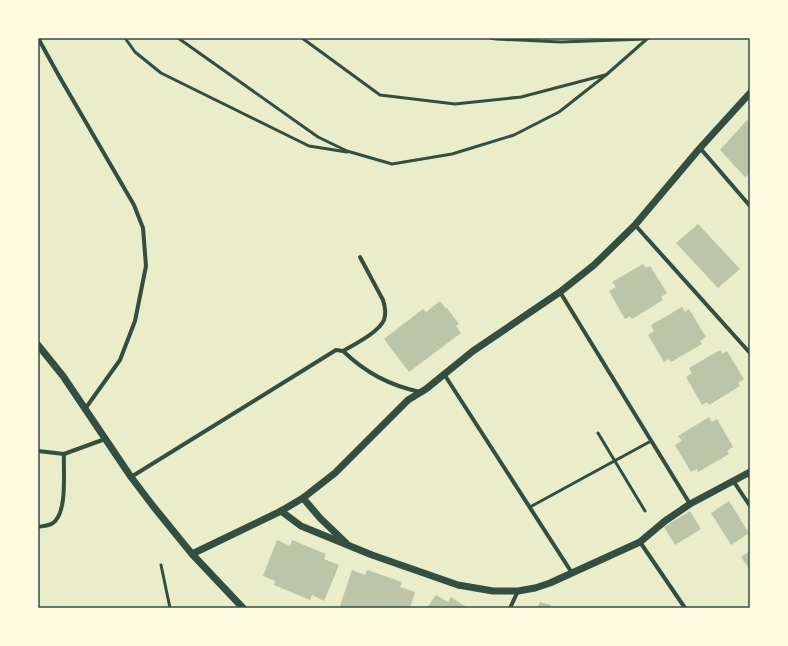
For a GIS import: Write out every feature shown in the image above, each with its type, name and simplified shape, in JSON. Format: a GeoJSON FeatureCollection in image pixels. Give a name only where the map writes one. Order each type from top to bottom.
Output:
{"type":"FeatureCollection","features":[{"type":"Feature","properties":{"kind":"street"},"geometry":{"type":"LineString","coordinates":[[38,38],[134,205],[143,228],[146,266],[135,321],[120,360],[85,409]]}},
{"type":"Feature","properties":{"kind":"street"},"geometry":{"type":"LineString","coordinates":[[192,554],[281,511],[303,498],[335,473],[403,405],[473,352],[560,292],[594,265],[634,225],[700,148],[750,93]]}},
{"type":"Feature","properties":{"kind":"street"},"geometry":{"type":"LineString","coordinates":[[700,148],[750,206]]}},
{"type":"Feature","properties":{"kind":"street"},"geometry":{"type":"LineString","coordinates":[[634,225],[750,353]]}},
{"type":"Feature","properties":{"kind":"street"},"geometry":{"type":"LineString","coordinates":[[343,351],[372,333],[385,318],[385,306],[383,300],[360,257]]}},
{"type":"Feature","properties":{"kind":"street"},"geometry":{"type":"LineString","coordinates":[[560,292],[690,504]]}},
{"type":"Feature","properties":{"kind":"street"},"geometry":{"type":"LineString","coordinates":[[39,348],[63,376],[131,477],[168,525],[192,554],[244,608]]}},
{"type":"Feature","properties":{"kind":"street"},"geometry":{"type":"LineString","coordinates":[[131,477],[336,350],[343,351],[357,364],[370,373],[402,388],[420,392]]}},
{"type":"Feature","properties":{"kind":"street"},"geometry":{"type":"LineString","coordinates":[[444,374],[572,573]]}},
{"type":"Feature","properties":{"kind":"street"},"geometry":{"type":"LineString","coordinates":[[38,451],[64,454],[105,439]]}},
{"type":"Feature","properties":{"kind":"street"},"geometry":{"type":"LineString","coordinates":[[38,527],[48,526],[60,515],[62,505],[64,454]]}},
{"type":"Feature","properties":{"kind":"street"},"geometry":{"type":"LineString","coordinates":[[281,511],[301,526],[434,578],[458,585],[493,591],[518,591],[550,584],[640,542],[665,521],[690,504],[734,482],[750,472]]}},
{"type":"Feature","properties":{"kind":"street"},"geometry":{"type":"LineString","coordinates":[[734,482],[750,506]]}},
{"type":"Feature","properties":{"kind":"street"},"geometry":{"type":"LineString","coordinates":[[303,498],[320,518],[349,546]]}},
{"type":"Feature","properties":{"kind":"street"},"geometry":{"type":"LineString","coordinates":[[640,542],[685,608]]}},
{"type":"Feature","properties":{"kind":"street"},"geometry":{"type":"LineString","coordinates":[[510,608],[518,591]]}},
{"type":"Feature","properties":{"kind":"lane"},"geometry":{"type":"LineString","coordinates":[[125,38],[135,52],[156,70],[168,77],[309,146],[358,154]]}},
{"type":"Feature","properties":{"kind":"lane"},"geometry":{"type":"LineString","coordinates":[[178,38],[318,137],[347,151],[392,164],[452,154],[514,135],[560,112],[606,75],[647,39]]}},
{"type":"Feature","properties":{"kind":"lane"},"geometry":{"type":"LineString","coordinates":[[302,38],[380,95],[387,96],[456,104],[521,97],[606,75]]}},
{"type":"Feature","properties":{"kind":"lane"},"geometry":{"type":"LineString","coordinates":[[490,38],[561,42],[647,39]]}},
{"type":"Feature","properties":{"kind":"lane"},"geometry":{"type":"LineString","coordinates":[[598,433],[645,511]]}},
{"type":"Feature","properties":{"kind":"lane"},"geometry":{"type":"LineString","coordinates":[[530,507],[651,441]]}},
{"type":"Feature","properties":{"kind":"lane"},"geometry":{"type":"LineString","coordinates":[[161,565],[170,608]]}},
{"type":"Feature","properties":{"kind":"building"},"geometry":{"type":"Polygon","coordinates":[[[747,120],[750,123],[750,174],[745,177],[720,150],[747,120]]]}},
{"type":"Feature","properties":{"kind":"building"},"geometry":{"type":"Polygon","coordinates":[[[698,224],[740,269],[718,288],[676,243],[698,224]]]}},
{"type":"Feature","properties":{"kind":"building"},"geometry":{"type":"Polygon","coordinates":[[[643,264],[646,268],[650,266],[667,293],[661,297],[663,300],[632,319],[630,316],[625,319],[609,291],[616,287],[612,282],[643,264]]]}},
{"type":"Feature","properties":{"kind":"building"},"geometry":{"type":"Polygon","coordinates":[[[440,301],[459,324],[456,326],[461,333],[409,372],[384,339],[423,309],[426,312],[440,301]]]}},
{"type":"Feature","properties":{"kind":"building"},"geometry":{"type":"Polygon","coordinates":[[[682,307],[685,312],[689,309],[706,337],[700,341],[702,344],[671,362],[669,359],[664,362],[648,335],[654,331],[651,325],[682,307]]]}},
{"type":"Feature","properties":{"kind":"building"},"geometry":{"type":"Polygon","coordinates":[[[720,350],[723,354],[727,351],[744,379],[738,383],[740,386],[709,405],[707,402],[702,405],[686,377],[692,373],[689,368],[720,350]]]}},
{"type":"Feature","properties":{"kind":"building"},"geometry":{"type":"Polygon","coordinates":[[[709,417],[712,422],[717,419],[733,447],[727,451],[729,454],[698,472],[697,469],[691,472],[675,445],[682,441],[678,436],[709,417]]]}},
{"type":"Feature","properties":{"kind":"building"},"geometry":{"type":"Polygon","coordinates":[[[729,501],[749,533],[731,545],[711,513],[729,501]]]}},
{"type":"Feature","properties":{"kind":"building"},"geometry":{"type":"Polygon","coordinates":[[[690,511],[701,529],[675,545],[664,527],[690,511]]]}},
{"type":"Feature","properties":{"kind":"building"},"geometry":{"type":"Polygon","coordinates":[[[277,540],[290,546],[292,540],[326,554],[324,559],[339,565],[324,601],[312,595],[310,600],[274,585],[275,581],[263,576],[277,540]]]}},
{"type":"Feature","properties":{"kind":"building"},"geometry":{"type":"Polygon","coordinates":[[[750,551],[750,570],[741,557],[750,551]]]}},
{"type":"Feature","properties":{"kind":"building"},"geometry":{"type":"Polygon","coordinates":[[[352,570],[365,575],[367,570],[402,582],[400,587],[415,592],[410,608],[344,608],[340,606],[352,570]]]}},
{"type":"Feature","properties":{"kind":"building"},"geometry":{"type":"Polygon","coordinates":[[[436,595],[448,602],[451,597],[468,608],[427,608],[436,595]]]}},
{"type":"Feature","properties":{"kind":"building"},"geometry":{"type":"Polygon","coordinates":[[[540,602],[551,605],[550,608],[537,608],[540,602]]]}}]}
